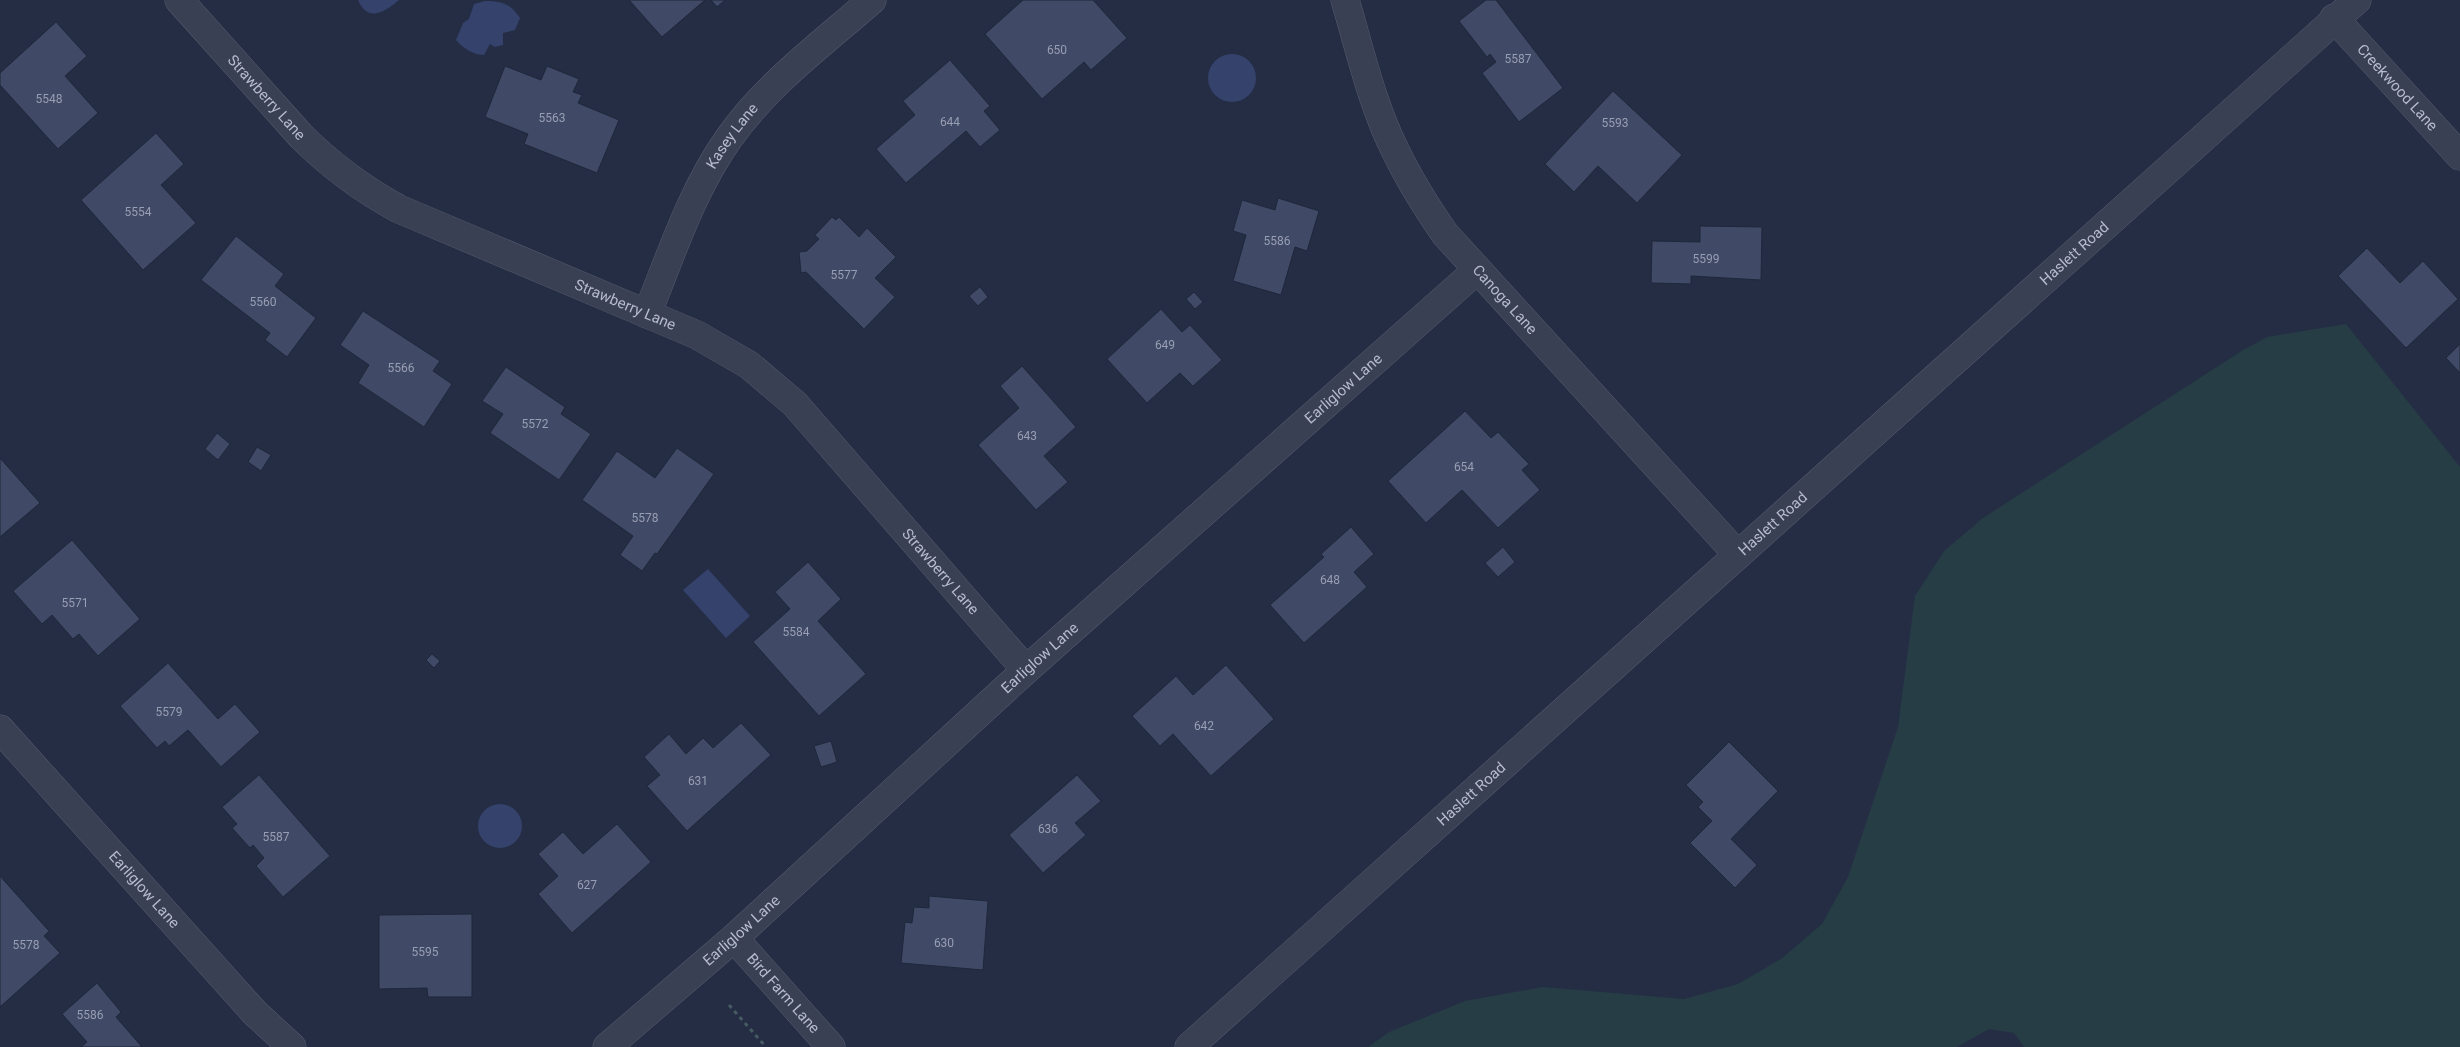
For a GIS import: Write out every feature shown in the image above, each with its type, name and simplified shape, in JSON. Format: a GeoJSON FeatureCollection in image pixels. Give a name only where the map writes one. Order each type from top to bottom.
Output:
{"type":"FeatureCollection","features":[{"type":"Feature","properties":{"kind":"street","name":"Strawberry Lane"},"geometry":{"type":"LineString","coordinates":[[179,0],[301,136],[321,156],[367,192],[399,209],[647,314],[724,349],[755,370],[795,404],[1026,670]]}},
{"type":"Feature","properties":{"kind":"street","name":"Kasey Lane"},"geometry":{"type":"LineString","coordinates":[[647,314],[703,182],[730,138],[766,95],[872,0]]}},
{"type":"Feature","properties":{"kind":"street","name":"Canoga Lane"},"geometry":{"type":"LineString","coordinates":[[1345,0],[1377,104],[1395,151],[1418,195],[1445,234],[1738,555]]}},
{"type":"Feature","properties":{"kind":"street","name":"Haslett Road"},"geometry":{"type":"LineString","coordinates":[[1189,1047],[2356,0]]}},
{"type":"Feature","properties":{"kind":"street","name":"Creekwood Lane"},"geometry":{"type":"LineString","coordinates":[[2334,18],[2460,156]]}},
{"type":"Feature","properties":{"kind":"street","name":"Earliglow Lane"},"geometry":{"type":"LineString","coordinates":[[607,1047],[734,938],[1026,670],[1477,270]]}},
{"type":"Feature","properties":{"kind":"street","name":"Earliglow Lane"},"geometry":{"type":"LineString","coordinates":[[0,729],[255,1013],[292,1047]]}},
{"type":"Feature","properties":{"kind":"street","name":"Bird Farm Lane"},"geometry":{"type":"LineString","coordinates":[[734,938],[832,1047]]}},
{"type":"Feature","properties":{"kind":"path"},"geometry":{"type":"LineString","coordinates":[[729,1005],[766,1047]]}},
{"type":"Feature","properties":{"kind":"shaded area"},"geometry":{"type":"Polygon","coordinates":[[[2346,324],[2460,467],[2460,1047],[2024,1047],[2014,1033],[1989,1029],[1957,1047],[1368,1047],[1389,1032],[1465,1001],[1543,987],[1684,999],[1738,984],[1781,959],[1822,924],[1848,877],[1898,727],[1915,596],[1944,551],[1983,518],[2243,350],[2267,337],[2346,324]]]}},
{"type":"Feature","properties":{"kind":"water"},"geometry":{"type":"Polygon","coordinates":[[[358,0],[399,0],[383,11],[372,13],[362,7],[358,0]]]}},
{"type":"Feature","properties":{"kind":"water"},"geometry":{"type":"Polygon","coordinates":[[[485,1],[506,4],[520,18],[515,30],[503,33],[503,45],[495,47],[490,44],[484,55],[468,50],[456,40],[463,23],[469,19],[474,4],[485,1]]]}},
{"type":"Feature","properties":{"kind":"water"},"geometry":{"type":"Polygon","coordinates":[[[1227,54],[1237,54],[1249,61],[1256,73],[1256,83],[1249,95],[1237,102],[1227,102],[1219,98],[1212,91],[1208,83],[1208,73],[1212,65],[1219,58],[1227,54]]]}},
{"type":"Feature","properties":{"kind":"water"},"geometry":{"type":"Polygon","coordinates":[[[708,569],[750,616],[726,638],[683,590],[708,569]]]}},
{"type":"Feature","properties":{"kind":"water"},"geometry":{"type":"Polygon","coordinates":[[[500,804],[512,808],[518,814],[522,826],[518,838],[512,844],[500,848],[488,844],[482,838],[478,826],[482,814],[488,808],[500,804]]]}},
{"type":"Feature","properties":{"kind":"building"},"geometry":{"type":"Polygon","coordinates":[[[629,0],[705,0],[662,37],[629,0]]]}},
{"type":"Feature","properties":{"kind":"building"},"geometry":{"type":"Polygon","coordinates":[[[711,0],[725,0],[717,7],[711,0]]]}},
{"type":"Feature","properties":{"kind":"building"},"geometry":{"type":"Polygon","coordinates":[[[1023,0],[1093,0],[1127,38],[1091,70],[1084,62],[1042,99],[985,34],[1023,0]]]}},
{"type":"Feature","properties":{"kind":"building"},"geometry":{"type":"Polygon","coordinates":[[[1486,0],[1496,0],[1563,88],[1519,122],[1482,73],[1496,62],[1490,54],[1487,57],[1459,21],[1486,0]]]}},
{"type":"Feature","properties":{"kind":"building"},"geometry":{"type":"Polygon","coordinates":[[[56,22],[87,56],[65,76],[98,113],[58,149],[0,85],[0,73],[56,22]]]}},
{"type":"Feature","properties":{"kind":"building"},"geometry":{"type":"Polygon","coordinates":[[[950,60],[990,106],[984,111],[1000,130],[980,147],[966,131],[906,183],[876,149],[915,115],[903,101],[950,60]]]}},
{"type":"Feature","properties":{"kind":"building"},"geometry":{"type":"Polygon","coordinates":[[[505,66],[541,80],[547,66],[579,79],[573,92],[582,95],[578,103],[619,120],[597,173],[524,144],[528,134],[485,117],[505,66]]]}},
{"type":"Feature","properties":{"kind":"building"},"geometry":{"type":"Polygon","coordinates":[[[1613,91],[1682,155],[1637,203],[1598,166],[1574,192],[1545,164],[1613,91]]]}},
{"type":"Feature","properties":{"kind":"building"},"geometry":{"type":"Polygon","coordinates":[[[156,133],[184,164],[161,185],[196,223],[143,270],[81,200],[156,133]]]}},
{"type":"Feature","properties":{"kind":"building"},"geometry":{"type":"Polygon","coordinates":[[[1278,198],[1319,211],[1307,251],[1295,247],[1281,295],[1233,281],[1246,235],[1233,231],[1242,200],[1275,210],[1278,198]]]}},
{"type":"Feature","properties":{"kind":"building"},"geometry":{"type":"Polygon","coordinates":[[[832,217],[836,220],[839,217],[859,237],[867,228],[896,257],[875,278],[895,297],[864,329],[806,272],[801,273],[799,252],[807,251],[819,239],[815,235],[832,217]]]}},
{"type":"Feature","properties":{"kind":"building"},"geometry":{"type":"Polygon","coordinates":[[[1700,226],[1762,227],[1761,280],[1691,276],[1691,284],[1651,283],[1652,241],[1700,242],[1700,226]]]}},
{"type":"Feature","properties":{"kind":"building"},"geometry":{"type":"Polygon","coordinates":[[[236,236],[284,274],[275,286],[316,318],[287,357],[265,340],[270,333],[201,280],[236,236]]]}},
{"type":"Feature","properties":{"kind":"building"},"geometry":{"type":"Polygon","coordinates":[[[2367,248],[2400,283],[2423,261],[2458,299],[2406,348],[2338,276],[2367,248]]]}},
{"type":"Feature","properties":{"kind":"building"},"geometry":{"type":"Polygon","coordinates":[[[980,287],[988,297],[978,306],[969,296],[980,287]]]}},
{"type":"Feature","properties":{"kind":"building"},"geometry":{"type":"Polygon","coordinates":[[[1194,292],[1203,302],[1195,309],[1186,299],[1194,292]]]}},
{"type":"Feature","properties":{"kind":"building"},"geometry":{"type":"Polygon","coordinates":[[[1161,309],[1182,332],[1190,325],[1222,360],[1193,386],[1180,373],[1147,403],[1107,359],[1161,309]]]}},
{"type":"Feature","properties":{"kind":"building"},"geometry":{"type":"Polygon","coordinates":[[[363,311],[440,361],[433,371],[452,384],[424,427],[358,383],[369,365],[340,345],[363,311]]]}},
{"type":"Feature","properties":{"kind":"building"},"geometry":{"type":"Polygon","coordinates":[[[2460,344],[2460,373],[2446,358],[2460,344]]]}},
{"type":"Feature","properties":{"kind":"building"},"geometry":{"type":"Polygon","coordinates":[[[1022,366],[1076,427],[1044,456],[1068,482],[1036,510],[978,445],[1019,408],[1000,386],[1022,366]]]}},
{"type":"Feature","properties":{"kind":"building"},"geometry":{"type":"Polygon","coordinates":[[[506,367],[565,407],[561,414],[591,434],[559,480],[490,433],[503,414],[482,401],[506,367]]]}},
{"type":"Feature","properties":{"kind":"building"},"geometry":{"type":"Polygon","coordinates":[[[1465,411],[1491,438],[1498,432],[1529,464],[1522,470],[1540,490],[1498,528],[1462,490],[1426,523],[1388,481],[1465,411]]]}},
{"type":"Feature","properties":{"kind":"building"},"geometry":{"type":"Polygon","coordinates":[[[217,433],[230,444],[218,460],[205,449],[217,433]]]}},
{"type":"Feature","properties":{"kind":"building"},"geometry":{"type":"Polygon","coordinates":[[[257,447],[271,455],[261,471],[248,462],[257,447]]]}},
{"type":"Feature","properties":{"kind":"building"},"geometry":{"type":"Polygon","coordinates":[[[677,448],[714,474],[657,554],[655,553],[642,571],[620,555],[633,536],[582,500],[617,451],[655,478],[677,448]]]}},
{"type":"Feature","properties":{"kind":"building"},"geometry":{"type":"Polygon","coordinates":[[[0,458],[40,503],[0,537],[0,458]]]}},
{"type":"Feature","properties":{"kind":"building"},"geometry":{"type":"Polygon","coordinates":[[[1351,527],[1374,554],[1354,572],[1367,587],[1304,643],[1270,605],[1324,557],[1321,554],[1351,527]]]}},
{"type":"Feature","properties":{"kind":"building"},"geometry":{"type":"Polygon","coordinates":[[[72,540],[140,619],[98,656],[79,634],[73,639],[52,615],[42,624],[13,591],[72,540]]]}},
{"type":"Feature","properties":{"kind":"building"},"geometry":{"type":"Polygon","coordinates":[[[1503,547],[1515,562],[1498,577],[1485,563],[1503,547]]]}},
{"type":"Feature","properties":{"kind":"building"},"geometry":{"type":"Polygon","coordinates":[[[808,562],[841,599],[818,621],[866,674],[819,716],[753,642],[790,609],[775,592],[808,562]]]}},
{"type":"Feature","properties":{"kind":"building"},"geometry":{"type":"Polygon","coordinates":[[[432,654],[440,661],[434,668],[426,660],[432,654]]]}},
{"type":"Feature","properties":{"kind":"building"},"geometry":{"type":"Polygon","coordinates":[[[168,663],[218,719],[235,704],[260,732],[221,767],[188,730],[169,746],[165,741],[157,748],[120,706],[168,663]]]}},
{"type":"Feature","properties":{"kind":"building"},"geometry":{"type":"Polygon","coordinates":[[[1226,665],[1274,719],[1211,776],[1173,734],[1160,746],[1132,716],[1176,676],[1193,695],[1226,665]]]}},
{"type":"Feature","properties":{"kind":"building"},"geometry":{"type":"Polygon","coordinates":[[[741,723],[771,755],[687,831],[647,786],[660,775],[644,757],[669,734],[686,754],[703,738],[713,748],[741,723]]]}},
{"type":"Feature","properties":{"kind":"building"},"geometry":{"type":"Polygon","coordinates":[[[831,741],[837,762],[821,767],[814,746],[831,741]]]}},
{"type":"Feature","properties":{"kind":"building"},"geometry":{"type":"Polygon","coordinates":[[[1729,742],[1778,791],[1731,839],[1757,865],[1735,888],[1690,843],[1712,821],[1698,807],[1703,802],[1686,785],[1729,742]]]}},
{"type":"Feature","properties":{"kind":"building"},"geometry":{"type":"Polygon","coordinates":[[[259,775],[330,856],[283,897],[256,866],[264,858],[253,845],[250,848],[232,828],[237,824],[222,807],[259,775]]]}},
{"type":"Feature","properties":{"kind":"building"},"geometry":{"type":"Polygon","coordinates":[[[1077,775],[1101,801],[1075,823],[1086,835],[1043,873],[1009,835],[1077,775]]]}},
{"type":"Feature","properties":{"kind":"building"},"geometry":{"type":"Polygon","coordinates":[[[617,824],[651,862],[572,933],[538,894],[558,876],[538,854],[563,832],[583,854],[617,824]]]}},
{"type":"Feature","properties":{"kind":"building"},"geometry":{"type":"Polygon","coordinates":[[[0,876],[49,931],[44,936],[60,953],[0,1007],[0,876]]]}},
{"type":"Feature","properties":{"kind":"building"},"geometry":{"type":"Polygon","coordinates":[[[929,896],[988,901],[983,970],[901,963],[905,922],[912,923],[914,907],[929,908],[929,896]]]}},
{"type":"Feature","properties":{"kind":"building"},"geometry":{"type":"Polygon","coordinates":[[[472,914],[472,997],[428,997],[427,988],[379,989],[379,915],[472,914]]]}},
{"type":"Feature","properties":{"kind":"building"},"geometry":{"type":"Polygon","coordinates":[[[97,983],[121,1012],[116,1017],[142,1047],[81,1047],[87,1042],[62,1014],[97,983]]]}}]}
